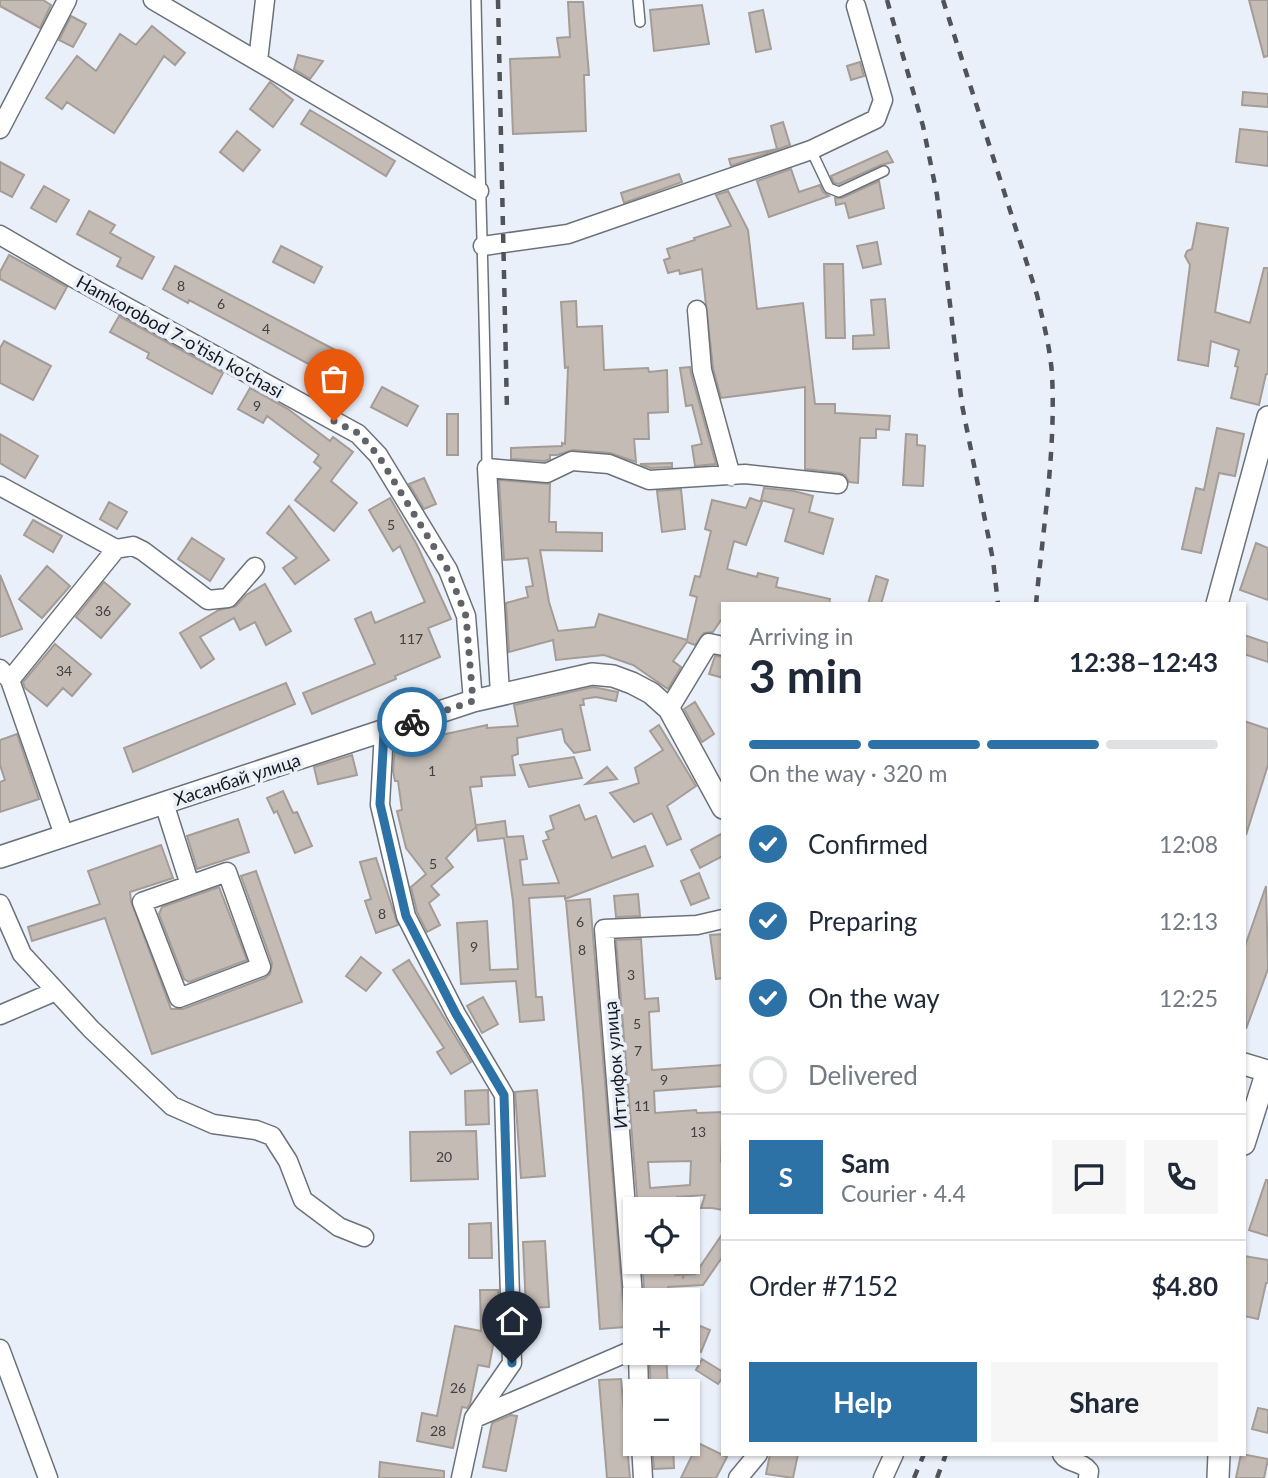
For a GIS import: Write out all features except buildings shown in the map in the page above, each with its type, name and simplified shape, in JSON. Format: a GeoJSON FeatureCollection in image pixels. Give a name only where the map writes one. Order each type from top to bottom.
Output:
{"type":"FeatureCollection","features":[{"type":"Feature","properties":{"kind":"street"},"geometry":{"type":"LineString","coordinates":[[0,129],[67,0]]}},
{"type":"Feature","properties":{"kind":"street"},"geometry":{"type":"LineString","coordinates":[[153,0],[479,191]]}},
{"type":"Feature","properties":{"kind":"street"},"geometry":{"type":"LineString","coordinates":[[258,61],[265,0]]}},
{"type":"Feature","properties":{"kind":"street"},"geometry":{"type":"LineString","coordinates":[[484,246],[568,233],[811,150],[876,119],[883,100],[856,6]]}},
{"type":"Feature","properties":{"kind":"street","name":"Hamkorobod 7-o'tish ko'chasi"},"geometry":{"type":"LineString","coordinates":[[0,235],[84,284],[358,433],[378,455],[448,570],[466,616],[473,701]]}},
{"type":"Feature","properties":{"kind":"street"},"geometry":{"type":"LineString","coordinates":[[697,310],[702,370],[731,476]]}},
{"type":"Feature","properties":{"kind":"street"},"geometry":{"type":"LineString","coordinates":[[1218,602],[1264,448],[1268,417]]}},
{"type":"Feature","properties":{"kind":"street"},"geometry":{"type":"LineString","coordinates":[[500,694],[487,468],[547,473],[572,461],[609,464],[649,480],[745,474],[838,484]]}},
{"type":"Feature","properties":{"kind":"street"},"geometry":{"type":"LineString","coordinates":[[0,486],[117,549],[134,546],[208,600],[228,598],[255,567]]}},
{"type":"Feature","properties":{"kind":"street"},"geometry":{"type":"LineString","coordinates":[[64,835],[5,675],[117,549]]}},
{"type":"Feature","properties":{"kind":"street"},"geometry":{"type":"LineString","coordinates":[[669,709],[709,643],[721,646]]}},
{"type":"Feature","properties":{"kind":"street"},"geometry":{"type":"LineString","coordinates":[[473,701],[592,674],[613,676],[651,693],[669,709],[721,804]]}},
{"type":"Feature","properties":{"kind":"street","name":"Хасанбай улица"},"geometry":{"type":"LineString","coordinates":[[0,857],[473,701]]}},
{"type":"Feature","properties":{"kind":"street"},"geometry":{"type":"LineString","coordinates":[[384,732],[380,804],[406,916],[456,1014],[504,1095],[512,1363],[474,1418],[461,1478]]}},
{"type":"Feature","properties":{"kind":"street"},"geometry":{"type":"LineString","coordinates":[[164,803],[191,885]]}},
{"type":"Feature","properties":{"kind":"street"},"geometry":{"type":"LineString","coordinates":[[227,872],[261,967],[179,998],[142,902],[191,885],[227,872]]}},
{"type":"Feature","properties":{"kind":"street"},"geometry":{"type":"LineString","coordinates":[[0,904],[22,954],[91,1029],[172,1106],[213,1124],[256,1130],[272,1136],[288,1161],[303,1200],[339,1227],[364,1237]]}},
{"type":"Feature","properties":{"kind":"street","name":"Иттифок улица"},"geometry":{"type":"LineString","coordinates":[[632,1288],[604,929],[697,925],[721,919]]}},
{"type":"Feature","properties":{"kind":"street"},"geometry":{"type":"LineString","coordinates":[[0,1015],[56,991]]}},
{"type":"Feature","properties":{"kind":"street"},"geometry":{"type":"LineString","coordinates":[[1246,1064],[1268,1070],[1246,1138]]}},
{"type":"Feature","properties":{"kind":"street"},"geometry":{"type":"LineString","coordinates":[[0,1349],[48,1478]]}},
{"type":"Feature","properties":{"kind":"street"},"geometry":{"type":"LineString","coordinates":[[474,1418],[623,1356]]}},
{"type":"Feature","properties":{"kind":"street"},"geometry":{"type":"LineString","coordinates":[[642,1456],[643,1478]]}},
{"type":"Feature","properties":{"kind":"street"},"geometry":{"type":"LineString","coordinates":[[738,1478],[756,1456]]}},
{"type":"Feature","properties":{"kind":"street"},"geometry":{"type":"LineString","coordinates":[[883,1478],[893,1456]]}},
{"type":"Feature","properties":{"kind":"street"},"geometry":{"type":"LineString","coordinates":[[1063,1456],[1085,1466],[1089,1471],[1088,1478]]}},
{"type":"Feature","properties":{"kind":"street"},"geometry":{"type":"LineString","coordinates":[[1218,1478],[1219,1456]]}},
{"type":"Feature","properties":{"kind":"lane"},"geometry":{"type":"LineString","coordinates":[[476,0],[479,191],[484,246],[487,468]]}},
{"type":"Feature","properties":{"kind":"lane"},"geometry":{"type":"LineString","coordinates":[[638,0],[640,22]]}},
{"type":"Feature","properties":{"kind":"lane"},"geometry":{"type":"LineString","coordinates":[[811,150],[829,188],[839,192],[884,171]]}},
{"type":"Feature","properties":{"kind":"railway"},"geometry":{"type":"LineString","coordinates":[[498,0],[507,411]]}},
{"type":"Feature","properties":{"kind":"railway"},"geometry":{"type":"LineString","coordinates":[[887,0],[923,126],[937,195],[962,405],[993,560],[998,602]]}},
{"type":"Feature","properties":{"kind":"railway"},"geometry":{"type":"LineString","coordinates":[[943,0],[1037,295],[1050,354],[1052,431],[1036,602]]}},
{"type":"Feature","properties":{"kind":"railway"},"geometry":{"type":"LineString","coordinates":[[914,1478],[923,1456]]}},
{"type":"Feature","properties":{"kind":"railway"},"geometry":{"type":"LineString","coordinates":[[937,1478],[945,1456]]}},
{"type":"Feature","properties":{"kind":"way so far"},"geometry":{"type":"LineString","coordinates":[[334,421],[358,433],[378,455],[448,570],[466,616],[473,701],[412,722]]}},
{"type":"Feature","properties":{"kind":"route"},"geometry":{"type":"LineString","coordinates":[[412,722],[384,732],[380,804],[406,916],[456,1014],[504,1095],[512,1363]]}}]}
